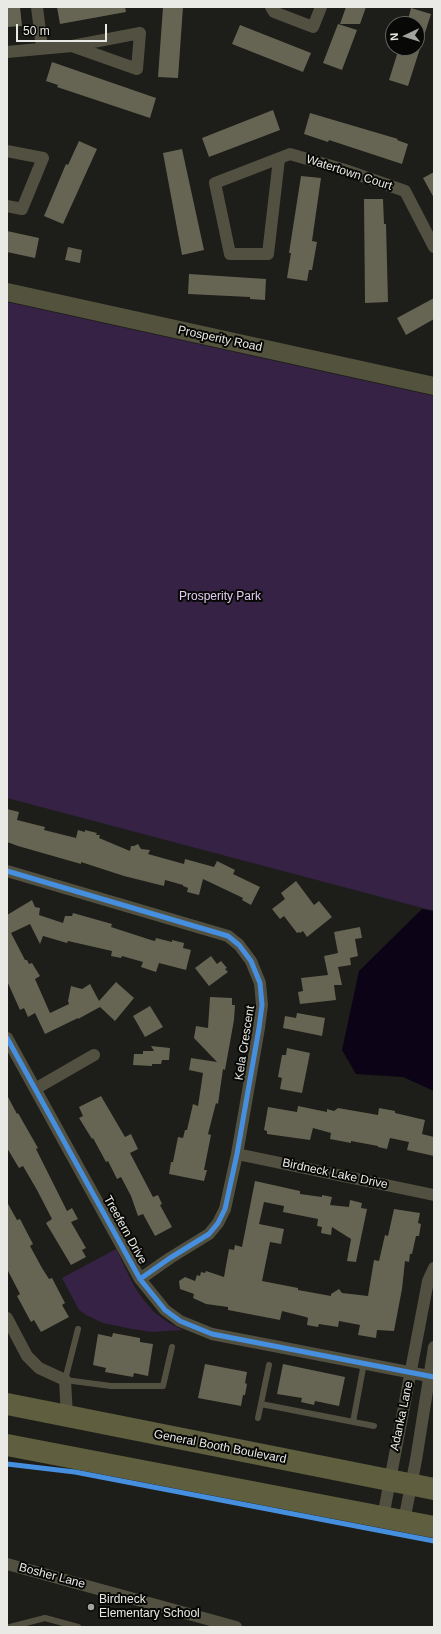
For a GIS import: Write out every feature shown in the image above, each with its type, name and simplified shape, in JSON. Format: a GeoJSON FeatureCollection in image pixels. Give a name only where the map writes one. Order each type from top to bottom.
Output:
{"type":"FeatureCollection","features":[{"type":"Feature","properties":{"kind":"highway","name":"General Booth Boulevard"},"geometry":{"type":"LineString","coordinates":[[7,1404],[434,1489]]}},
{"type":"Feature","properties":{"kind":"highway"},"geometry":{"type":"LineString","coordinates":[[7,1445],[434,1527]]}},
{"type":"Feature","properties":{"kind":"street"},"geometry":{"type":"LineString","coordinates":[[37,7],[42,48]]}},
{"type":"Feature","properties":{"kind":"street"},"geometry":{"type":"LineString","coordinates":[[271,7],[274,12],[313,27],[321,7]]}},
{"type":"Feature","properties":{"kind":"street"},"geometry":{"type":"LineString","coordinates":[[7,52],[72,46],[140,33],[137,69],[72,46]]}},
{"type":"Feature","properties":{"kind":"street"},"geometry":{"type":"LineString","coordinates":[[7,151],[43,158],[22,209],[7,206]]}},
{"type":"Feature","properties":{"kind":"street","name":"Watertown Court"},"geometry":{"type":"LineString","coordinates":[[279,159],[268,254],[230,254],[215,183],[290,154],[345,170],[405,191],[434,248]]}},
{"type":"Feature","properties":{"kind":"street","name":"Prosperity Road"},"geometry":{"type":"LineString","coordinates":[[7,292],[434,386]]}},
{"type":"Feature","properties":{"kind":"street","name":"Kela Crescent"},"geometry":{"type":"LineString","coordinates":[[7,871],[228,936],[239,945],[251,961],[260,983],[262,1005],[237,1154],[225,1208],[218,1223],[208,1234],[140,1279]]}},
{"type":"Feature","properties":{"kind":"street","name":"Treefern Drive"},"geometry":{"type":"LineString","coordinates":[[7,1038],[140,1279],[165,1310],[180,1321],[212,1334],[432,1376]]}},
{"type":"Feature","properties":{"kind":"street"},"geometry":{"type":"LineString","coordinates":[[35,1089],[94,1056]]}},
{"type":"Feature","properties":{"kind":"street","name":"Birdneck Lake Drive"},"geometry":{"type":"LineString","coordinates":[[237,1154],[434,1195]]}},
{"type":"Feature","properties":{"kind":"street","name":"Adanka Lane"},"geometry":{"type":"LineString","coordinates":[[383,1517],[428,1281],[434,1268]]}},
{"type":"Feature","properties":{"kind":"street"},"geometry":{"type":"LineString","coordinates":[[7,1318],[27,1356],[39,1368],[65,1380],[67,1416]]}},
{"type":"Feature","properties":{"kind":"street","name":"Adanka Lane"},"geometry":{"type":"LineString","coordinates":[[404,1521],[432,1376],[434,1347]]}},
{"type":"Feature","properties":{"kind":"street","name":"Bosher Lane"},"geometry":{"type":"LineString","coordinates":[[7,1564],[236,1627]]}},
{"type":"Feature","properties":{"kind":"lane"},"geometry":{"type":"LineString","coordinates":[[78,1328],[65,1380],[111,1386],[163,1386],[172,1347]]}},
{"type":"Feature","properties":{"kind":"lane"},"geometry":{"type":"LineString","coordinates":[[353,1422],[364,1363]]}},
{"type":"Feature","properties":{"kind":"lane"},"geometry":{"type":"LineString","coordinates":[[258,1418],[269,1364]]}},
{"type":"Feature","properties":{"kind":"lane"},"geometry":{"type":"LineString","coordinates":[[261,1404],[374,1426]]}},
{"type":"Feature","properties":{"kind":"lane"},"geometry":{"type":"LineString","coordinates":[[10,1627],[45,1618],[78,1627]]}},
{"type":"Feature","properties":{"kind":"green space","name":"Prosperity Park"},"geometry":{"type":"Polygon","coordinates":[[[7,302],[434,396],[434,911],[7,798],[7,302]]]}},
{"type":"Feature","properties":{"kind":"green space"},"geometry":{"type":"Polygon","coordinates":[[[116,1249],[134,1286],[143,1299],[154,1312],[169,1323],[183,1330],[152,1332],[132,1329],[103,1323],[79,1310],[62,1278],[116,1249]]]}},
{"type":"Feature","properties":{"kind":"shaded area"},"geometry":{"type":"Polygon","coordinates":[[[422,909],[434,911],[434,1091],[403,1077],[356,1074],[342,1050],[359,971],[422,909]]]}},
{"type":"Feature","properties":{"kind":"building"},"geometry":{"type":"Polygon","coordinates":[[[7,7],[20,7],[22,26],[7,27],[7,7]]]}},
{"type":"Feature","properties":{"kind":"building"},"geometry":{"type":"Polygon","coordinates":[[[57,7],[125,7],[126,12],[60,24],[57,7]]]}},
{"type":"Feature","properties":{"kind":"building"},"geometry":{"type":"Polygon","coordinates":[[[163,7],[183,7],[178,78],[158,77],[163,7]]]}},
{"type":"Feature","properties":{"kind":"building"},"geometry":{"type":"Polygon","coordinates":[[[346,7],[366,7],[360,24],[340,24],[346,7]]]}},
{"type":"Feature","properties":{"kind":"building"},"geometry":{"type":"Polygon","coordinates":[[[411,8],[431,14],[425,33],[425,16],[409,16],[411,8]]]}},
{"type":"Feature","properties":{"kind":"building"},"geometry":{"type":"Polygon","coordinates":[[[338,24],[357,30],[342,70],[323,63],[338,24]]]}},
{"type":"Feature","properties":{"kind":"building"},"geometry":{"type":"Polygon","coordinates":[[[240,25],[311,53],[303,72],[232,44],[240,25]]]}},
{"type":"Feature","properties":{"kind":"building"},"geometry":{"type":"Polygon","coordinates":[[[396,56],[418,56],[408,86],[389,80],[396,56]]]}},
{"type":"Feature","properties":{"kind":"building"},"geometry":{"type":"Polygon","coordinates":[[[52,62],[156,98],[150,118],[57,87],[58,85],[46,81],[52,62]]]}},
{"type":"Feature","properties":{"kind":"building"},"geometry":{"type":"Polygon","coordinates":[[[273,110],[280,130],[209,157],[202,138],[273,110]]]}},
{"type":"Feature","properties":{"kind":"building"},"geometry":{"type":"Polygon","coordinates":[[[310,113],[398,139],[397,140],[408,144],[402,164],[329,140],[328,142],[304,134],[310,113]]]}},
{"type":"Feature","properties":{"kind":"building"},"geometry":{"type":"Polygon","coordinates":[[[79,141],[97,149],[63,224],[44,216],[66,164],[68,165],[79,141]]]}},
{"type":"Feature","properties":{"kind":"building"},"geometry":{"type":"Polygon","coordinates":[[[182,149],[204,250],[182,255],[163,153],[182,149]]]}},
{"type":"Feature","properties":{"kind":"building"},"geometry":{"type":"Polygon","coordinates":[[[434,172],[434,198],[423,178],[434,172]]]}},
{"type":"Feature","properties":{"kind":"building"},"geometry":{"type":"Polygon","coordinates":[[[301,176],[321,178],[312,241],[317,242],[312,270],[309,270],[307,281],[287,278],[291,253],[289,253],[301,176]]]}},
{"type":"Feature","properties":{"kind":"building"},"geometry":{"type":"Polygon","coordinates":[[[364,199],[383,199],[384,224],[386,224],[388,302],[365,303],[364,199]]]}},
{"type":"Feature","properties":{"kind":"building"},"geometry":{"type":"Polygon","coordinates":[[[7,231],[39,238],[35,258],[7,252],[7,231]]]}},
{"type":"Feature","properties":{"kind":"building"},"geometry":{"type":"Polygon","coordinates":[[[68,247],[82,250],[80,263],[65,260],[68,247]]]}},
{"type":"Feature","properties":{"kind":"building"},"geometry":{"type":"Polygon","coordinates":[[[189,274],[266,279],[265,300],[250,299],[250,297],[188,294],[189,274]]]}},
{"type":"Feature","properties":{"kind":"building"},"geometry":{"type":"Polygon","coordinates":[[[434,298],[434,319],[406,335],[397,318],[434,298]]]}},
{"type":"Feature","properties":{"kind":"building"},"geometry":{"type":"Polygon","coordinates":[[[7,809],[19,812],[17,820],[45,827],[44,830],[76,838],[78,830],[85,832],[85,830],[97,833],[96,835],[100,835],[99,838],[130,851],[131,846],[138,844],[141,849],[150,850],[148,854],[184,864],[185,859],[214,867],[217,861],[235,870],[233,874],[260,887],[251,905],[242,900],[243,898],[203,879],[199,895],[187,892],[188,888],[183,885],[165,880],[164,886],[124,876],[81,862],[81,864],[18,846],[7,842],[7,809]]]}},
{"type":"Feature","properties":{"kind":"building"},"geometry":{"type":"Polygon","coordinates":[[[296,881],[314,905],[319,901],[332,917],[307,937],[303,931],[297,933],[284,916],[280,919],[272,909],[285,899],[281,893],[296,881]]]}},
{"type":"Feature","properties":{"kind":"building"},"geometry":{"type":"Polygon","coordinates":[[[32,900],[35,907],[40,908],[39,915],[63,923],[65,916],[72,916],[73,913],[112,924],[111,927],[151,940],[155,941],[156,938],[184,943],[183,948],[191,950],[186,970],[159,963],[156,972],[141,967],[143,962],[122,956],[121,958],[111,956],[112,951],[68,941],[67,943],[43,936],[40,944],[30,924],[11,933],[25,960],[27,960],[29,964],[32,963],[40,976],[35,979],[50,1013],[69,1004],[68,1001],[71,986],[82,989],[90,984],[99,1001],[116,982],[134,998],[115,1021],[100,1007],[45,1034],[35,1013],[28,1017],[24,1008],[20,1010],[7,981],[7,915],[32,900]]]}},
{"type":"Feature","properties":{"kind":"building"},"geometry":{"type":"Polygon","coordinates":[[[360,927],[362,938],[355,939],[358,956],[350,958],[351,965],[338,967],[342,985],[334,985],[336,1000],[300,1004],[298,992],[303,991],[301,978],[328,975],[324,956],[338,953],[334,932],[360,927]]]}},
{"type":"Feature","properties":{"kind":"building"},"geometry":{"type":"Polygon","coordinates":[[[211,956],[217,964],[221,961],[227,968],[225,969],[228,972],[209,986],[195,968],[211,956]]]}},
{"type":"Feature","properties":{"kind":"building"},"geometry":{"type":"Polygon","coordinates":[[[210,997],[232,998],[232,1005],[235,1005],[234,1020],[225,1070],[223,1069],[218,1104],[216,1103],[208,1134],[211,1135],[204,1170],[207,1170],[204,1181],[169,1174],[178,1137],[183,1138],[185,1130],[187,1130],[193,1104],[198,1106],[203,1073],[189,1070],[191,1058],[217,1062],[194,1038],[196,1026],[208,1028],[210,997]]]}},
{"type":"Feature","properties":{"kind":"building"},"geometry":{"type":"Polygon","coordinates":[[[150,1006],[163,1027],[145,1037],[133,1016],[150,1006]]]}},
{"type":"Feature","properties":{"kind":"building"},"geometry":{"type":"Polygon","coordinates":[[[297,1013],[325,1018],[322,1036],[283,1028],[285,1016],[296,1018],[297,1013]]]}},
{"type":"Feature","properties":{"kind":"building"},"geometry":{"type":"Polygon","coordinates":[[[151,1046],[170,1048],[169,1060],[162,1060],[161,1064],[152,1064],[152,1066],[133,1065],[134,1054],[143,1054],[143,1051],[154,1051],[151,1046]]]}},
{"type":"Feature","properties":{"kind":"building"},"geometry":{"type":"Polygon","coordinates":[[[287,1048],[310,1053],[302,1093],[280,1089],[282,1078],[278,1077],[282,1055],[286,1055],[287,1048]]]}},
{"type":"Feature","properties":{"kind":"building"},"geometry":{"type":"Polygon","coordinates":[[[7,1095],[38,1148],[36,1149],[67,1211],[72,1208],[78,1219],[71,1222],[86,1248],[82,1250],[86,1257],[71,1265],[46,1223],[52,1219],[37,1190],[23,1166],[19,1168],[7,1148],[7,1095]]]}},
{"type":"Feature","properties":{"kind":"building"},"geometry":{"type":"Polygon","coordinates":[[[101,1096],[125,1137],[131,1134],[138,1149],[130,1153],[153,1197],[158,1195],[162,1204],[160,1205],[172,1227],[155,1236],[143,1214],[138,1216],[131,1196],[121,1177],[117,1179],[108,1161],[106,1162],[93,1138],[92,1139],[79,1118],[83,1116],[79,1107],[101,1096]]]}},
{"type":"Feature","properties":{"kind":"building"},"geometry":{"type":"Polygon","coordinates":[[[298,1106],[327,1112],[327,1109],[334,1111],[338,1108],[378,1115],[379,1108],[425,1120],[422,1134],[434,1137],[434,1156],[407,1150],[409,1142],[390,1138],[387,1149],[351,1141],[351,1143],[330,1139],[331,1133],[313,1128],[310,1140],[267,1134],[267,1131],[264,1130],[268,1107],[297,1112],[298,1106]]]}},
{"type":"Feature","properties":{"kind":"building"},"geometry":{"type":"Polygon","coordinates":[[[255,1181],[300,1191],[300,1194],[332,1197],[330,1205],[349,1207],[350,1200],[362,1203],[361,1208],[367,1209],[356,1262],[347,1261],[351,1239],[332,1227],[331,1235],[321,1233],[322,1227],[317,1226],[318,1219],[283,1212],[284,1206],[264,1202],[259,1224],[284,1229],[281,1244],[270,1242],[262,1281],[298,1288],[298,1290],[331,1296],[331,1294],[339,1289],[342,1293],[368,1296],[374,1260],[379,1261],[385,1235],[388,1236],[394,1209],[420,1213],[418,1223],[421,1224],[419,1236],[416,1236],[409,1262],[405,1261],[402,1289],[394,1331],[377,1330],[376,1338],[358,1335],[360,1325],[339,1321],[338,1327],[319,1324],[318,1327],[307,1325],[308,1318],[306,1317],[282,1311],[280,1320],[228,1310],[228,1307],[206,1304],[193,1298],[194,1294],[180,1289],[179,1281],[185,1277],[195,1281],[197,1275],[200,1276],[201,1272],[205,1273],[206,1271],[224,1277],[229,1249],[234,1250],[235,1245],[242,1247],[255,1181]]]}},
{"type":"Feature","properties":{"kind":"building"},"geometry":{"type":"Polygon","coordinates":[[[7,1202],[17,1220],[20,1219],[33,1244],[30,1246],[42,1268],[49,1279],[52,1278],[65,1303],[62,1305],[69,1317],[41,1332],[34,1320],[31,1322],[17,1296],[20,1294],[7,1269],[7,1202]]]}},
{"type":"Feature","properties":{"kind":"building"},"geometry":{"type":"Polygon","coordinates":[[[113,1333],[140,1338],[140,1342],[153,1344],[148,1376],[134,1373],[133,1377],[105,1372],[106,1368],[93,1365],[98,1334],[112,1337],[113,1333]]]}},
{"type":"Feature","properties":{"kind":"building"},"geometry":{"type":"Polygon","coordinates":[[[205,1364],[247,1372],[245,1383],[247,1384],[241,1406],[198,1398],[205,1364]]]}},
{"type":"Feature","properties":{"kind":"building"},"geometry":{"type":"Polygon","coordinates":[[[283,1364],[345,1377],[339,1406],[315,1401],[314,1405],[301,1402],[302,1398],[277,1394],[283,1364]]]}},
{"type":"Feature","properties":{"kind":"cycle path"},"geometry":{"type":"LineString","coordinates":[[7,871],[228,936],[239,945],[251,961],[260,983],[262,1005],[259,1028],[237,1154],[225,1209],[218,1223],[209,1234],[170,1258],[140,1279]]}},
{"type":"Feature","properties":{"kind":"cycle path"},"geometry":{"type":"LineString","coordinates":[[7,1038],[140,1279],[165,1310],[180,1321],[212,1334],[434,1377]]}},
{"type":"Feature","properties":{"kind":"cycle path"},"geometry":{"type":"LineString","coordinates":[[7,1464],[75,1472],[434,1541]]}},
{"type":"Feature","properties":{"kind":"place","name":"Birdneck Elementary School"},"geometry":{"type":"Point","coordinates":[91,1607]}}]}
